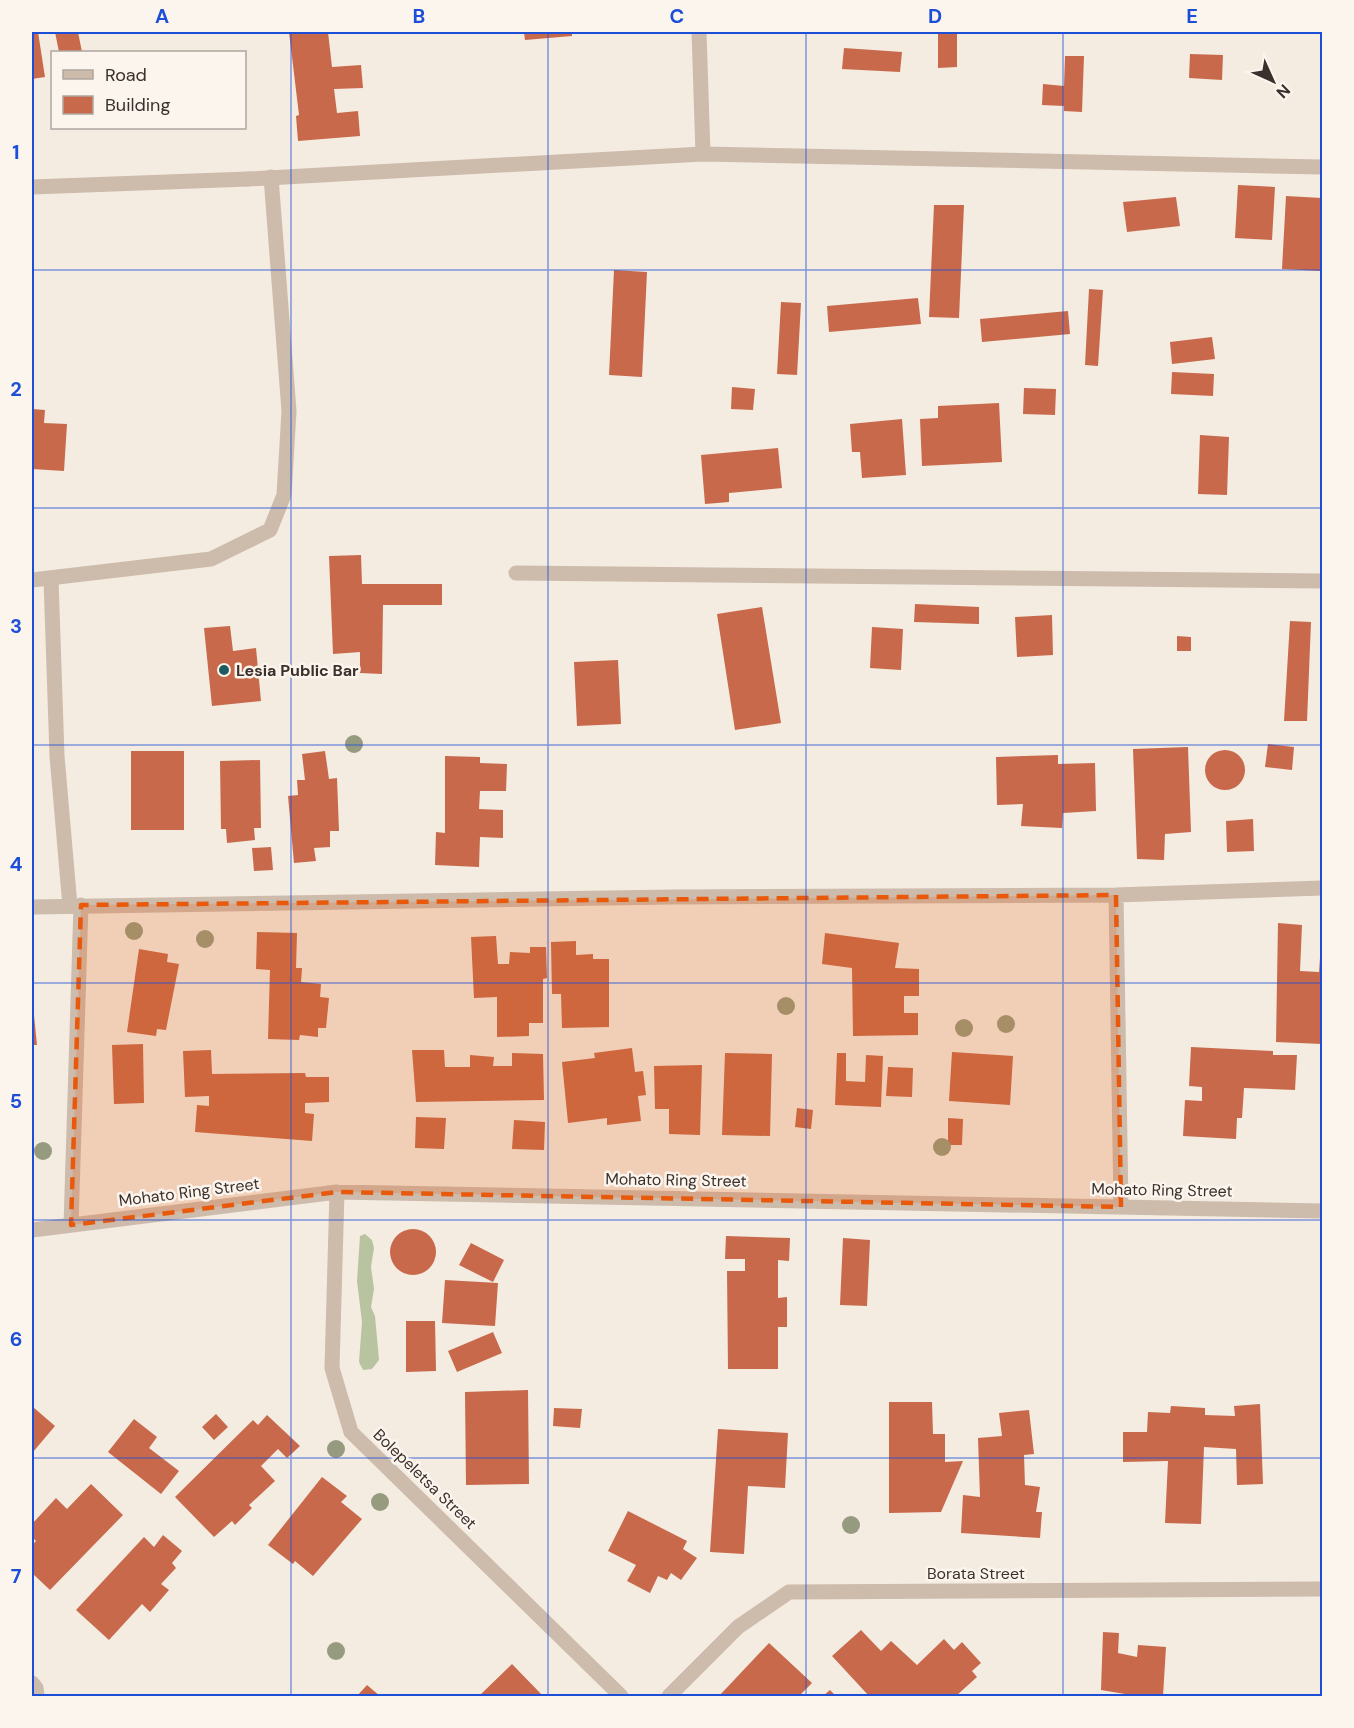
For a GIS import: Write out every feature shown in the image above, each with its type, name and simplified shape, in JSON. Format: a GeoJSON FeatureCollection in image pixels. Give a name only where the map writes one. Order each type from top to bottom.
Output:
{"type":"FeatureCollection","features":[{"type":"Feature","properties":{"kind":"street"},"geometry":{"type":"LineString","coordinates":[[699,32],[703,154]]}},
{"type":"Feature","properties":{"kind":"street"},"geometry":{"type":"LineString","coordinates":[[32,187],[248,179],[703,154],[1323,167]]}},
{"type":"Feature","properties":{"kind":"street"},"geometry":{"type":"LineString","coordinates":[[32,580],[211,559],[270,530],[284,495],[290,411],[271,177]]}},
{"type":"Feature","properties":{"kind":"street"},"geometry":{"type":"LineString","coordinates":[[516,573],[1323,581]]}},
{"type":"Feature","properties":{"kind":"street"},"geometry":{"type":"LineString","coordinates":[[51,579],[57,756],[76,906],[72,1225]]}},
{"type":"Feature","properties":{"kind":"street"},"geometry":{"type":"LineString","coordinates":[[32,907],[685,897],[1116,896],[1323,888]]}},
{"type":"Feature","properties":{"kind":"street"},"geometry":{"type":"LineString","coordinates":[[1116,896],[1121,1207]]}},
{"type":"Feature","properties":{"kind":"street","name":"Mohato Ring Street"},"geometry":{"type":"LineString","coordinates":[[32,1230],[337,1192],[1323,1211]]}},
{"type":"Feature","properties":{"kind":"street","name":"Bolepeletsa Street"},"geometry":{"type":"LineString","coordinates":[[337,1192],[332,1368],[351,1432],[621,1696]]}},
{"type":"Feature","properties":{"kind":"street","name":"Borata Street"},"geometry":{"type":"LineString","coordinates":[[669,1696],[738,1627],[789,1592],[1323,1589]]}},
{"type":"Feature","properties":{"kind":"street"},"geometry":{"type":"LineString","coordinates":[[32,1683],[36,1688],[37,1696]]}},
{"type":"Feature","properties":{"kind":"highlighted area"},"geometry":{"type":"Polygon","coordinates":[[[1116,895],[1121,1207],[337,1192],[71,1225],[81,905],[1116,895]]]}},
{"type":"Feature","properties":{"kind":"green space"},"geometry":{"type":"Polygon","coordinates":[[[365,1234],[372,1240],[374,1248],[371,1267],[374,1289],[371,1307],[375,1316],[379,1360],[372,1369],[363,1370],[359,1362],[362,1322],[357,1281],[360,1236],[365,1234]]]}},
{"type":"Feature","properties":{"kind":"building"},"geometry":{"type":"Polygon","coordinates":[[[32,32],[38,32],[45,77],[32,79],[32,32]]]}},
{"type":"Feature","properties":{"kind":"building"},"geometry":{"type":"Polygon","coordinates":[[[55,32],[78,32],[82,51],[59,51],[55,32]]]}},
{"type":"Feature","properties":{"kind":"building"},"geometry":{"type":"Polygon","coordinates":[[[289,32],[328,32],[332,67],[361,65],[363,88],[334,89],[337,113],[358,111],[360,136],[298,141],[296,116],[299,115],[289,32]]]}},
{"type":"Feature","properties":{"kind":"building"},"geometry":{"type":"Polygon","coordinates":[[[524,32],[572,32],[572,36],[525,40],[524,32]]]}},
{"type":"Feature","properties":{"kind":"building"},"geometry":{"type":"Polygon","coordinates":[[[938,32],[957,32],[957,67],[938,68],[938,32]]]}},
{"type":"Feature","properties":{"kind":"building"},"geometry":{"type":"Polygon","coordinates":[[[844,48],[902,52],[900,72],[842,69],[844,48]]]}},
{"type":"Feature","properties":{"kind":"building"},"geometry":{"type":"Polygon","coordinates":[[[1190,54],[1223,55],[1222,80],[1189,78],[1190,54]]]}},
{"type":"Feature","properties":{"kind":"building"},"geometry":{"type":"Polygon","coordinates":[[[1065,56],[1084,56],[1082,112],[1064,111],[1064,106],[1042,105],[1043,84],[1064,86],[1065,56]]]}},
{"type":"Feature","properties":{"kind":"building"},"geometry":{"type":"Polygon","coordinates":[[[1238,185],[1275,187],[1272,240],[1235,238],[1238,185]]]}},
{"type":"Feature","properties":{"kind":"building"},"geometry":{"type":"Polygon","coordinates":[[[1286,196],[1322,198],[1322,271],[1282,269],[1286,196]]]}},
{"type":"Feature","properties":{"kind":"building"},"geometry":{"type":"Polygon","coordinates":[[[1176,197],[1180,226],[1127,232],[1123,202],[1176,197]]]}},
{"type":"Feature","properties":{"kind":"building"},"geometry":{"type":"Polygon","coordinates":[[[934,205],[964,205],[959,318],[929,317],[934,205]]]}},
{"type":"Feature","properties":{"kind":"building"},"geometry":{"type":"Polygon","coordinates":[[[614,270],[647,272],[642,377],[609,375],[614,270]]]}},
{"type":"Feature","properties":{"kind":"building"},"geometry":{"type":"Polygon","coordinates":[[[1089,289],[1103,290],[1098,366],[1085,365],[1089,289]]]}},
{"type":"Feature","properties":{"kind":"building"},"geometry":{"type":"Polygon","coordinates":[[[918,298],[921,324],[829,332],[827,306],[918,298]]]}},
{"type":"Feature","properties":{"kind":"building"},"geometry":{"type":"Polygon","coordinates":[[[781,302],[801,303],[797,375],[777,374],[781,302]]]}},
{"type":"Feature","properties":{"kind":"building"},"geometry":{"type":"Polygon","coordinates":[[[1068,311],[1070,334],[982,342],[980,319],[1068,311]]]}},
{"type":"Feature","properties":{"kind":"building"},"geometry":{"type":"Polygon","coordinates":[[[1212,337],[1215,359],[1172,364],[1170,342],[1212,337]]]}},
{"type":"Feature","properties":{"kind":"building"},"geometry":{"type":"Polygon","coordinates":[[[1172,372],[1214,374],[1213,396],[1171,394],[1172,372]]]}},
{"type":"Feature","properties":{"kind":"building"},"geometry":{"type":"Polygon","coordinates":[[[732,387],[755,389],[753,410],[731,409],[732,387]]]}},
{"type":"Feature","properties":{"kind":"building"},"geometry":{"type":"Polygon","coordinates":[[[1024,388],[1056,389],[1055,415],[1023,414],[1024,388]]]}},
{"type":"Feature","properties":{"kind":"building"},"geometry":{"type":"Polygon","coordinates":[[[999,403],[1002,462],[922,466],[920,419],[938,418],[938,406],[999,403]]]}},
{"type":"Feature","properties":{"kind":"building"},"geometry":{"type":"Polygon","coordinates":[[[32,409],[45,410],[44,423],[67,424],[64,471],[32,469],[32,409]]]}},
{"type":"Feature","properties":{"kind":"building"},"geometry":{"type":"Polygon","coordinates":[[[902,419],[906,475],[862,478],[860,452],[852,452],[850,424],[902,419]]]}},
{"type":"Feature","properties":{"kind":"building"},"geometry":{"type":"Polygon","coordinates":[[[1200,435],[1229,437],[1227,495],[1198,494],[1200,435]]]}},
{"type":"Feature","properties":{"kind":"building"},"geometry":{"type":"Polygon","coordinates":[[[778,448],[782,488],[729,493],[729,502],[705,504],[701,455],[778,448]]]}},
{"type":"Feature","properties":{"kind":"building"},"geometry":{"type":"Polygon","coordinates":[[[361,555],[362,584],[442,584],[442,605],[383,605],[382,674],[360,673],[360,652],[333,654],[329,556],[361,555]]]}},
{"type":"Feature","properties":{"kind":"building"},"geometry":{"type":"Polygon","coordinates":[[[915,604],[979,607],[979,624],[914,622],[915,604]]]}},
{"type":"Feature","properties":{"kind":"building"},"geometry":{"type":"Polygon","coordinates":[[[762,607],[781,723],[735,730],[717,614],[762,607]]]}},
{"type":"Feature","properties":{"kind":"building"},"geometry":{"type":"Polygon","coordinates":[[[1052,615],[1053,655],[1017,657],[1015,617],[1052,615]]]}},
{"type":"Feature","properties":{"kind":"building"},"geometry":{"type":"Polygon","coordinates":[[[1290,621],[1311,622],[1307,721],[1284,721],[1290,621]]]}},
{"type":"Feature","properties":{"kind":"building"},"geometry":{"type":"Polygon","coordinates":[[[230,626],[233,651],[256,648],[261,701],[212,706],[204,628],[230,626]]]}},
{"type":"Feature","properties":{"kind":"building"},"geometry":{"type":"Polygon","coordinates":[[[872,627],[903,629],[901,670],[870,668],[872,627]]]}},
{"type":"Feature","properties":{"kind":"building"},"geometry":{"type":"Polygon","coordinates":[[[1177,636],[1191,637],[1191,651],[1177,651],[1177,636]]]}},
{"type":"Feature","properties":{"kind":"building"},"geometry":{"type":"Polygon","coordinates":[[[618,660],[621,724],[577,726],[574,662],[618,660]]]}},
{"type":"Feature","properties":{"kind":"building"},"geometry":{"type":"Polygon","coordinates":[[[1268,744],[1294,747],[1292,770],[1265,767],[1268,744]]]}},
{"type":"Feature","properties":{"kind":"building"},"geometry":{"type":"Polygon","coordinates":[[[1188,747],[1191,832],[1165,834],[1164,860],[1137,859],[1133,749],[1188,747]]]}},
{"type":"Feature","properties":{"kind":"building"},"geometry":{"type":"Polygon","coordinates":[[[1225,750],[1233,751],[1239,756],[1244,762],[1244,778],[1239,784],[1233,789],[1225,790],[1217,789],[1211,784],[1206,778],[1205,770],[1206,762],[1211,756],[1217,751],[1225,750]]]}},
{"type":"Feature","properties":{"kind":"building"},"geometry":{"type":"Polygon","coordinates":[[[131,751],[184,751],[184,830],[131,830],[131,751]]]}},
{"type":"Feature","properties":{"kind":"building"},"geometry":{"type":"Polygon","coordinates":[[[325,751],[329,779],[337,778],[339,831],[330,831],[330,847],[314,848],[316,861],[294,863],[288,796],[298,795],[297,780],[305,780],[302,754],[325,751]]]}},
{"type":"Feature","properties":{"kind":"building"},"geometry":{"type":"Polygon","coordinates":[[[1058,755],[1058,764],[1095,763],[1096,811],[1063,813],[1062,828],[1021,826],[1023,804],[997,805],[996,757],[1058,755]]]}},
{"type":"Feature","properties":{"kind":"building"},"geometry":{"type":"Polygon","coordinates":[[[445,756],[480,757],[480,763],[507,764],[506,791],[480,791],[479,809],[503,810],[503,838],[480,837],[479,867],[435,865],[436,832],[445,833],[445,756]]]}},
{"type":"Feature","properties":{"kind":"building"},"geometry":{"type":"Polygon","coordinates":[[[260,760],[261,828],[254,828],[255,840],[227,843],[226,829],[221,829],[220,761],[260,760]]]}},
{"type":"Feature","properties":{"kind":"building"},"geometry":{"type":"Polygon","coordinates":[[[1253,819],[1254,851],[1227,852],[1226,821],[1253,819]]]}},
{"type":"Feature","properties":{"kind":"building"},"geometry":{"type":"Polygon","coordinates":[[[271,847],[273,870],[254,871],[252,848],[271,847]]]}},
{"type":"Feature","properties":{"kind":"building"},"geometry":{"type":"Polygon","coordinates":[[[1278,923],[1302,925],[1300,971],[1319,972],[1322,929],[1322,1044],[1276,1042],[1278,923]]]}},
{"type":"Feature","properties":{"kind":"building"},"geometry":{"type":"Polygon","coordinates":[[[257,932],[297,933],[296,968],[302,968],[301,982],[321,984],[320,997],[329,998],[326,1028],[318,1028],[318,1037],[300,1035],[299,1040],[268,1039],[270,970],[256,969],[257,932]]]}},
{"type":"Feature","properties":{"kind":"building"},"geometry":{"type":"Polygon","coordinates":[[[825,933],[899,943],[895,968],[919,969],[919,996],[904,996],[904,1013],[918,1013],[918,1035],[853,1036],[852,968],[822,964],[825,933]]]}},
{"type":"Feature","properties":{"kind":"building"},"geometry":{"type":"Polygon","coordinates":[[[496,936],[498,964],[509,964],[510,952],[530,953],[530,947],[546,947],[547,978],[543,979],[543,1023],[529,1023],[529,1036],[497,1037],[497,997],[474,998],[471,937],[496,936]]]}},
{"type":"Feature","properties":{"kind":"building"},"geometry":{"type":"Polygon","coordinates":[[[576,941],[576,955],[593,954],[593,959],[609,959],[609,1027],[562,1028],[561,994],[552,994],[551,942],[576,941]]]}},
{"type":"Feature","properties":{"kind":"building"},"geometry":{"type":"Polygon","coordinates":[[[139,949],[168,954],[167,962],[179,964],[166,1030],[157,1029],[156,1036],[127,1032],[139,949]]]}},
{"type":"Feature","properties":{"kind":"building"},"geometry":{"type":"Polygon","coordinates":[[[32,995],[37,1045],[32,1045],[32,995]]]}},
{"type":"Feature","properties":{"kind":"building"},"geometry":{"type":"Polygon","coordinates":[[[143,1044],[144,1103],[114,1104],[112,1045],[143,1044]]]}},
{"type":"Feature","properties":{"kind":"building"},"geometry":{"type":"Polygon","coordinates":[[[1191,1047],[1273,1051],[1273,1055],[1297,1055],[1295,1090],[1244,1088],[1242,1118],[1237,1118],[1236,1139],[1183,1136],[1185,1100],[1202,1101],[1202,1087],[1189,1086],[1191,1047]]]}},
{"type":"Feature","properties":{"kind":"building"},"geometry":{"type":"Polygon","coordinates":[[[632,1048],[635,1072],[643,1071],[646,1095],[638,1096],[641,1121],[607,1125],[607,1118],[568,1123],[562,1062],[595,1058],[594,1053],[632,1048]]]}},
{"type":"Feature","properties":{"kind":"building"},"geometry":{"type":"Polygon","coordinates":[[[211,1050],[212,1074],[305,1073],[306,1077],[329,1077],[329,1102],[305,1103],[305,1113],[314,1114],[312,1141],[195,1132],[197,1105],[209,1106],[209,1096],[185,1097],[183,1051],[211,1050]]]}},
{"type":"Feature","properties":{"kind":"building"},"geometry":{"type":"Polygon","coordinates":[[[412,1050],[444,1050],[445,1067],[470,1067],[470,1055],[494,1057],[493,1066],[512,1066],[512,1053],[543,1054],[544,1100],[416,1102],[412,1050]]]}},
{"type":"Feature","properties":{"kind":"building"},"geometry":{"type":"Polygon","coordinates":[[[952,1052],[1013,1056],[1010,1105],[949,1101],[952,1052]]]}},
{"type":"Feature","properties":{"kind":"building"},"geometry":{"type":"Polygon","coordinates":[[[725,1053],[772,1054],[770,1136],[722,1135],[725,1053]]]}},
{"type":"Feature","properties":{"kind":"building"},"geometry":{"type":"Polygon","coordinates":[[[837,1053],[846,1053],[846,1081],[865,1082],[866,1055],[883,1056],[881,1107],[835,1105],[837,1053]]]}},
{"type":"Feature","properties":{"kind":"building"},"geometry":{"type":"Polygon","coordinates":[[[702,1065],[700,1135],[669,1134],[669,1109],[655,1109],[654,1066],[702,1065]]]}},
{"type":"Feature","properties":{"kind":"building"},"geometry":{"type":"Polygon","coordinates":[[[888,1067],[913,1068],[912,1097],[886,1096],[888,1067]]]}},
{"type":"Feature","properties":{"kind":"building"},"geometry":{"type":"Polygon","coordinates":[[[797,1108],[813,1110],[811,1129],[795,1127],[797,1108]]]}},
{"type":"Feature","properties":{"kind":"building"},"geometry":{"type":"Polygon","coordinates":[[[416,1117],[446,1118],[444,1149],[415,1148],[416,1117]]]}},
{"type":"Feature","properties":{"kind":"building"},"geometry":{"type":"Polygon","coordinates":[[[948,1118],[963,1119],[962,1145],[948,1145],[948,1118]]]}},
{"type":"Feature","properties":{"kind":"building"},"geometry":{"type":"Polygon","coordinates":[[[514,1120],[545,1122],[544,1150],[512,1149],[514,1120]]]}},
{"type":"Feature","properties":{"kind":"building"},"geometry":{"type":"Polygon","coordinates":[[[413,1229],[429,1236],[436,1252],[429,1268],[413,1275],[397,1268],[390,1252],[397,1236],[413,1229]]]}},
{"type":"Feature","properties":{"kind":"building"},"geometry":{"type":"Polygon","coordinates":[[[726,1236],[790,1238],[789,1261],[778,1260],[778,1298],[787,1297],[787,1327],[778,1327],[778,1369],[728,1369],[727,1271],[745,1271],[745,1259],[725,1259],[726,1236]]]}},
{"type":"Feature","properties":{"kind":"building"},"geometry":{"type":"Polygon","coordinates":[[[843,1238],[870,1240],[867,1306],[840,1305],[843,1238]]]}},
{"type":"Feature","properties":{"kind":"building"},"geometry":{"type":"Polygon","coordinates":[[[471,1243],[504,1260],[493,1282],[459,1265],[471,1243]]]}},
{"type":"Feature","properties":{"kind":"building"},"geometry":{"type":"Polygon","coordinates":[[[445,1280],[498,1283],[495,1326],[442,1323],[445,1280]]]}},
{"type":"Feature","properties":{"kind":"building"},"geometry":{"type":"Polygon","coordinates":[[[406,1321],[435,1321],[436,1371],[406,1372],[406,1321]]]}},
{"type":"Feature","properties":{"kind":"building"},"geometry":{"type":"Polygon","coordinates":[[[493,1332],[502,1353],[457,1372],[448,1351],[493,1332]]]}},
{"type":"Feature","properties":{"kind":"building"},"geometry":{"type":"Polygon","coordinates":[[[528,1390],[529,1484],[466,1485],[465,1392],[528,1390]]]}},
{"type":"Feature","properties":{"kind":"building"},"geometry":{"type":"Polygon","coordinates":[[[889,1402],[932,1402],[933,1434],[945,1434],[945,1462],[963,1461],[941,1512],[889,1513],[889,1402]]]}},
{"type":"Feature","properties":{"kind":"building"},"geometry":{"type":"Polygon","coordinates":[[[1260,1404],[1263,1484],[1237,1485],[1236,1449],[1204,1447],[1201,1524],[1165,1523],[1168,1461],[1123,1462],[1123,1432],[1147,1432],[1148,1412],[1170,1413],[1171,1406],[1205,1408],[1205,1415],[1235,1416],[1234,1406],[1260,1404]]]}},
{"type":"Feature","properties":{"kind":"building"},"geometry":{"type":"Polygon","coordinates":[[[33,1407],[55,1426],[33,1452],[32,1410],[33,1407]]]}},
{"type":"Feature","properties":{"kind":"building"},"geometry":{"type":"Polygon","coordinates":[[[554,1408],[582,1409],[580,1428],[553,1426],[554,1408]]]}},
{"type":"Feature","properties":{"kind":"building"},"geometry":{"type":"Polygon","coordinates":[[[1029,1410],[1034,1454],[1024,1455],[1025,1485],[1040,1487],[1036,1512],[1042,1512],[1040,1538],[961,1533],[963,1495],[980,1497],[978,1438],[1002,1436],[999,1413],[1029,1410]]]}},
{"type":"Feature","properties":{"kind":"building"},"geometry":{"type":"Polygon","coordinates":[[[216,1414],[228,1427],[214,1440],[202,1427],[216,1414]]]}},
{"type":"Feature","properties":{"kind":"building"},"geometry":{"type":"Polygon","coordinates":[[[267,1415],[300,1446],[287,1458],[278,1449],[261,1466],[275,1481],[249,1505],[252,1508],[235,1525],[232,1521],[214,1537],[175,1497],[253,1420],[258,1425],[267,1415]]]}},
{"type":"Feature","properties":{"kind":"building"},"geometry":{"type":"Polygon","coordinates":[[[134,1419],[157,1437],[149,1448],[179,1471],[161,1494],[108,1452],[134,1419]]]}},
{"type":"Feature","properties":{"kind":"building"},"geometry":{"type":"Polygon","coordinates":[[[718,1429],[788,1433],[785,1488],[748,1486],[744,1554],[710,1552],[718,1429]]]}},
{"type":"Feature","properties":{"kind":"building"},"geometry":{"type":"Polygon","coordinates":[[[322,1477],[347,1496],[341,1502],[362,1519],[313,1576],[295,1561],[293,1564],[268,1545],[322,1477]]]}},
{"type":"Feature","properties":{"kind":"building"},"geometry":{"type":"Polygon","coordinates":[[[91,1484],[123,1515],[50,1590],[32,1573],[32,1545],[36,1541],[32,1537],[32,1524],[56,1498],[67,1509],[91,1484]]]}},
{"type":"Feature","properties":{"kind":"building"},"geometry":{"type":"Polygon","coordinates":[[[628,1511],[687,1541],[683,1549],[697,1558],[681,1580],[671,1573],[667,1580],[658,1576],[650,1593],[627,1581],[636,1565],[608,1551],[628,1511]]]}},
{"type":"Feature","properties":{"kind":"building"},"geometry":{"type":"Polygon","coordinates":[[[163,1535],[182,1551],[172,1563],[176,1568],[161,1584],[169,1590],[150,1612],[142,1604],[109,1640],[76,1610],[144,1537],[154,1547],[163,1535]]]}},
{"type":"Feature","properties":{"kind":"building"},"geometry":{"type":"Polygon","coordinates":[[[861,1630],[881,1651],[891,1641],[917,1665],[944,1639],[954,1650],[962,1642],[981,1663],[972,1671],[977,1677],[956,1696],[869,1696],[832,1656],[861,1630]]]}},
{"type":"Feature","properties":{"kind":"building"},"geometry":{"type":"Polygon","coordinates":[[[1103,1632],[1119,1633],[1118,1653],[1137,1657],[1138,1645],[1166,1647],[1163,1696],[1137,1696],[1101,1690],[1103,1632]]]}},
{"type":"Feature","properties":{"kind":"building"},"geometry":{"type":"Polygon","coordinates":[[[769,1643],[812,1683],[799,1696],[719,1696],[769,1643]]]}},
{"type":"Feature","properties":{"kind":"building"},"geometry":{"type":"Polygon","coordinates":[[[512,1664],[542,1695],[479,1696],[512,1664]]]}},
{"type":"Feature","properties":{"kind":"building"},"geometry":{"type":"Polygon","coordinates":[[[367,1685],[380,1696],[357,1696],[367,1685]]]}},
{"type":"Feature","properties":{"kind":"building"},"geometry":{"type":"Polygon","coordinates":[[[830,1690],[836,1696],[823,1696],[830,1690]]]}},
{"type":"Feature","properties":{"kind":"place","name":"Lesia Public Bar"},"geometry":{"type":"Point","coordinates":[224,670]}}]}
